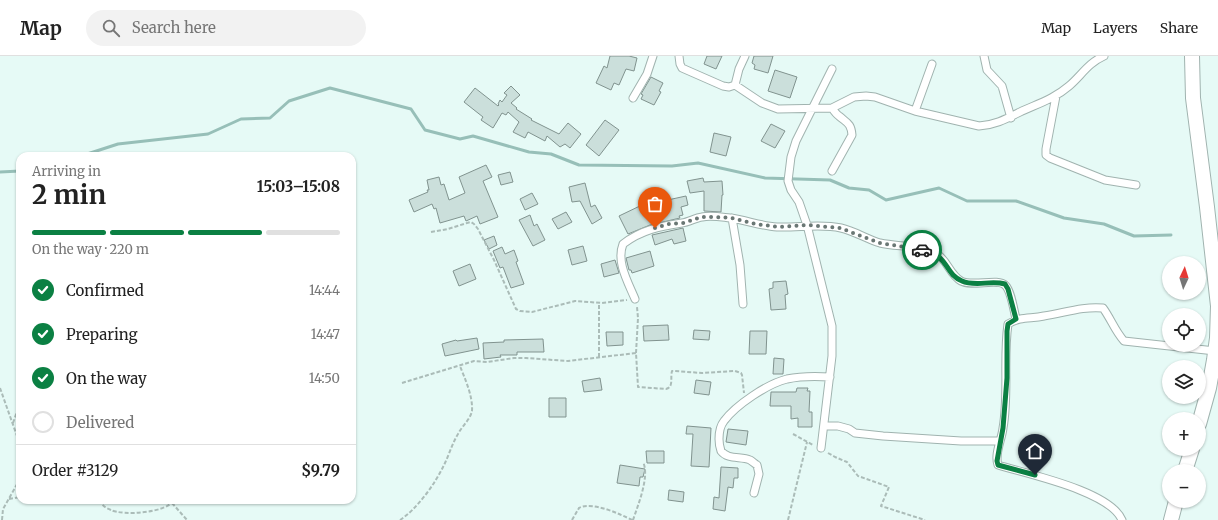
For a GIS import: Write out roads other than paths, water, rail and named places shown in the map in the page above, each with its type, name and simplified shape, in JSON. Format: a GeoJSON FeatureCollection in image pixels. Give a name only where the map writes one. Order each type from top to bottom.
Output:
{"type":"FeatureCollection","features":[{"type":"Feature","properties":{"kind":"highway"},"geometry":{"type":"LineString","coordinates":[[1192,56],[1193,98],[1218,296],[1217,338],[1209,388],[1202,412]]}},
{"type":"Feature","properties":{"kind":"highway"},"geometry":{"type":"LineString","coordinates":[[1171,520],[1174,508]]}},
{"type":"Feature","properties":{"kind":"street"},"geometry":{"type":"LineString","coordinates":[[633,98],[647,74],[653,56]]}},
{"type":"Feature","properties":{"kind":"street"},"geometry":{"type":"LineString","coordinates":[[679,56],[682,68],[723,86],[729,87],[736,85]]}},
{"type":"Feature","properties":{"kind":"street"},"geometry":{"type":"LineString","coordinates":[[736,85],[739,69],[745,56]]}},
{"type":"Feature","properties":{"kind":"street"},"geometry":{"type":"LineString","coordinates":[[984,56],[987,70],[1002,86],[1011,118]]}},
{"type":"Feature","properties":{"kind":"street"},"geometry":{"type":"LineString","coordinates":[[736,85],[762,103],[778,109],[832,108],[854,97],[866,96],[875,97],[915,111],[979,126],[995,124],[1011,118],[1056,96],[1070,86],[1095,58],[1104,56]]}},
{"type":"Feature","properties":{"kind":"street"},"geometry":{"type":"LineString","coordinates":[[915,111],[932,64]]}},
{"type":"Feature","properties":{"kind":"street"},"geometry":{"type":"LineString","coordinates":[[821,448],[832,356],[832,326],[807,225],[799,202],[791,190],[788,181],[791,156],[796,141],[832,69]]}},
{"type":"Feature","properties":{"kind":"street"},"geometry":{"type":"LineString","coordinates":[[1056,96],[1046,155],[1050,158],[1105,180],[1136,185]]}},
{"type":"Feature","properties":{"kind":"street"},"geometry":{"type":"LineString","coordinates":[[832,108],[845,120],[851,129],[852,135],[832,171]]}},
{"type":"Feature","properties":{"kind":"street"},"geometry":{"type":"LineString","coordinates":[[635,299],[620,256],[623,244],[631,237],[669,224],[683,223],[702,217],[732,218],[756,224],[778,227],[807,225],[840,228],[880,243],[926,250],[938,255],[952,275],[961,281],[969,284],[999,282],[1005,284],[1008,289],[1016,319]]}},
{"type":"Feature","properties":{"kind":"street"},"geometry":{"type":"LineString","coordinates":[[732,218],[740,264],[743,304]]}},
{"type":"Feature","properties":{"kind":"street"},"geometry":{"type":"LineString","coordinates":[[1122,520],[1120,514],[1112,507],[1074,487],[998,465],[997,461],[1003,428],[1007,378],[1008,324],[1016,319],[1043,317],[1077,309],[1103,308],[1124,341],[1215,351]]}},
{"type":"Feature","properties":{"kind":"street"},"geometry":{"type":"LineString","coordinates":[[754,493],[759,474],[757,466],[750,460],[728,456],[721,450],[719,441],[720,430],[723,422],[744,402],[772,384],[787,379],[810,376],[830,377]]}},
{"type":"Feature","properties":{"kind":"street"},"geometry":{"type":"LineString","coordinates":[[824,426],[838,426],[849,429],[855,433],[883,436],[962,441],[1000,441]]}},
{"type":"Feature","properties":{"kind":"waterway"},"geometry":{"type":"LineString","coordinates":[[93,152],[118,144],[208,134],[241,119],[270,118],[289,101],[330,88],[411,109],[425,130],[460,139],[473,136],[529,152],[551,154],[579,165],[672,166],[698,163],[765,178],[830,180],[849,188],[869,190],[886,200],[939,188],[967,201],[1016,201],[1064,218],[1104,224],[1134,236],[1171,235]]}},
{"type":"Feature","properties":{"kind":"waterway"},"geometry":{"type":"LineString","coordinates":[[0,172],[16,171]]}}]}
